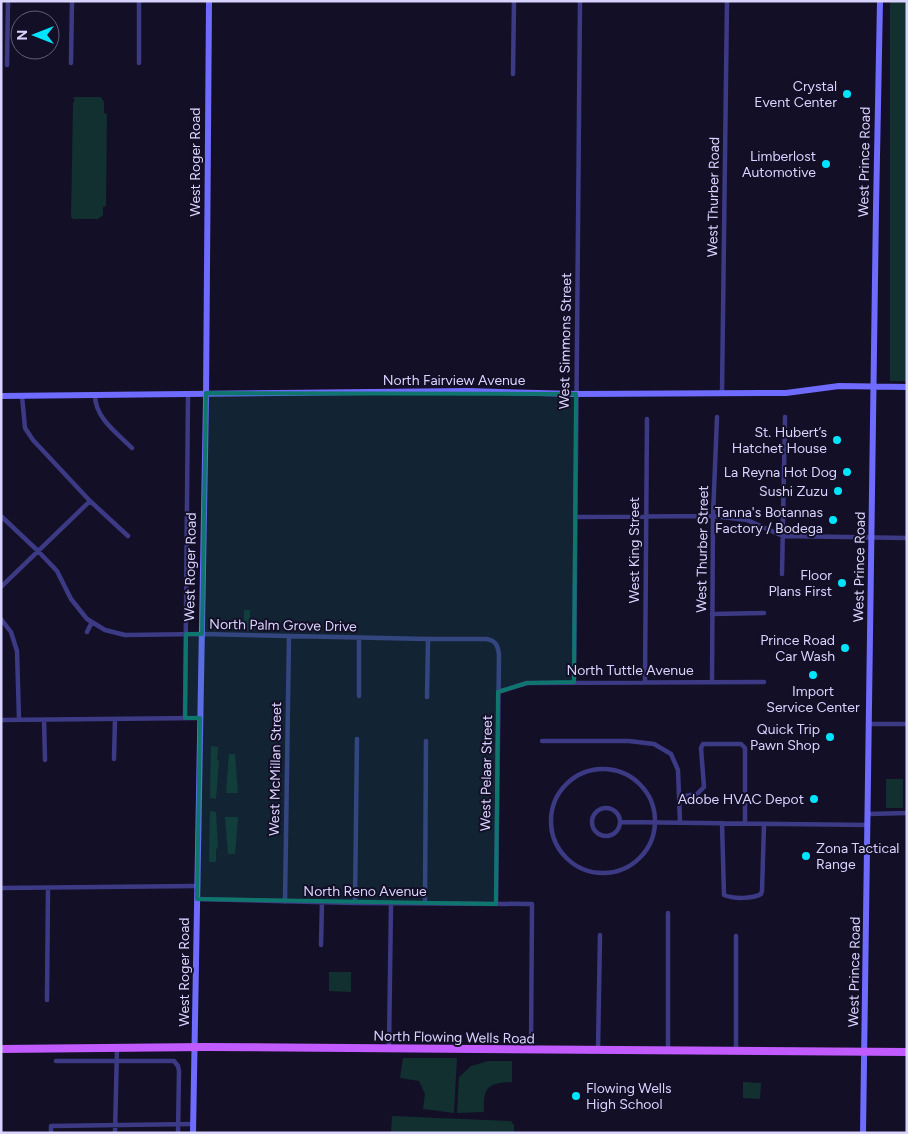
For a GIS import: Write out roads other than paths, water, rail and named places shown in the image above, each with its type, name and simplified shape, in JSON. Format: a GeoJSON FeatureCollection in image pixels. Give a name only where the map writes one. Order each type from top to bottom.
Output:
{"type":"FeatureCollection","features":[{"type":"Feature","properties":{"kind":"main road","name":"North Flowing Wells Road"},"geometry":{"type":"LineString","coordinates":[[1,1049],[195,1047],[907,1052]]}},
{"type":"Feature","properties":{"kind":"street"},"geometry":{"type":"LineString","coordinates":[[7,65],[8,1]]}},
{"type":"Feature","properties":{"kind":"street"},"geometry":{"type":"LineString","coordinates":[[71,63],[72,1]]}},
{"type":"Feature","properties":{"kind":"street"},"geometry":{"type":"LineString","coordinates":[[139,1],[139,63]]}},
{"type":"Feature","properties":{"kind":"street","name":"West Roger Road"},"geometry":{"type":"LineString","coordinates":[[193,1133],[206,393],[209,1]]}},
{"type":"Feature","properties":{"kind":"street"},"geometry":{"type":"LineString","coordinates":[[513,74],[514,1]]}},
{"type":"Feature","properties":{"kind":"street","name":"West Simmons Street"},"geometry":{"type":"LineString","coordinates":[[574,682],[580,1]]}},
{"type":"Feature","properties":{"kind":"street","name":"West Thurber Road"},"geometry":{"type":"LineString","coordinates":[[722,393],[727,1]]}},
{"type":"Feature","properties":{"kind":"street","name":"West Prince Road"},"geometry":{"type":"LineString","coordinates":[[863,1133],[866,1052],[871,538],[880,1]]}},
{"type":"Feature","properties":{"kind":"street","name":"North Fairview Avenue"},"geometry":{"type":"LineString","coordinates":[[1,396],[467,391],[576,394],[786,393],[839,386],[907,387]]}},
{"type":"Feature","properties":{"kind":"street","name":"West Roger Road"},"geometry":{"type":"LineString","coordinates":[[185,718],[188,394]]}},
{"type":"Feature","properties":{"kind":"street"},"geometry":{"type":"LineString","coordinates":[[95,395],[95,403],[105,422],[132,448]]}},
{"type":"Feature","properties":{"kind":"street"},"geometry":{"type":"LineString","coordinates":[[22,396],[25,428],[90,500],[128,536]]}},
{"type":"Feature","properties":{"kind":"street","name":"West Thurber Street"},"geometry":{"type":"LineString","coordinates":[[712,681],[716,417]]}},
{"type":"Feature","properties":{"kind":"street"},"geometry":{"type":"LineString","coordinates":[[782,574],[785,417]]}},
{"type":"Feature","properties":{"kind":"street","name":"West King Street"},"geometry":{"type":"LineString","coordinates":[[644,681],[647,419]]}},
{"type":"Feature","properties":{"kind":"street"},"geometry":{"type":"LineString","coordinates":[[1,587],[90,500]]}},
{"type":"Feature","properties":{"kind":"street","name":"North Palm Grove Drive"},"geometry":{"type":"LineString","coordinates":[[1,516],[57,571],[71,599],[87,619],[104,630],[125,635],[202,634],[486,639],[495,643]]}},
{"type":"Feature","properties":{"kind":"street"},"geometry":{"type":"LineString","coordinates":[[576,516],[713,516],[747,520],[783,536],[907,538]]}},
{"type":"Feature","properties":{"kind":"street"},"geometry":{"type":"LineString","coordinates":[[712,614],[764,613]]}},
{"type":"Feature","properties":{"kind":"street"},"geometry":{"type":"LineString","coordinates":[[1,619],[11,632],[17,651],[19,719]]}},
{"type":"Feature","properties":{"kind":"street"},"geometry":{"type":"LineString","coordinates":[[87,632],[92,622]]}},
{"type":"Feature","properties":{"kind":"street","name":"West McMillan Street"},"geometry":{"type":"LineString","coordinates":[[285,902],[289,636]]}},
{"type":"Feature","properties":{"kind":"street"},"geometry":{"type":"LineString","coordinates":[[495,643],[500,637]]}},
{"type":"Feature","properties":{"kind":"street"},"geometry":{"type":"LineString","coordinates":[[359,696],[360,638]]}},
{"type":"Feature","properties":{"kind":"street"},"geometry":{"type":"LineString","coordinates":[[427,697],[428,639]]}},
{"type":"Feature","properties":{"kind":"street","name":"West Pelaar Street"},"geometry":{"type":"LineString","coordinates":[[495,643],[498,650],[496,904]]}},
{"type":"Feature","properties":{"kind":"street","name":"North Tuttle Avenue"},"geometry":{"type":"LineString","coordinates":[[498,692],[527,682],[764,682]]}},
{"type":"Feature","properties":{"kind":"street"},"geometry":{"type":"LineString","coordinates":[[1,720],[200,718]]}},
{"type":"Feature","properties":{"kind":"street"},"geometry":{"type":"LineString","coordinates":[[114,759],[115,719]]}},
{"type":"Feature","properties":{"kind":"street"},"geometry":{"type":"LineString","coordinates":[[44,720],[45,760]]}},
{"type":"Feature","properties":{"kind":"street"},"geometry":{"type":"LineString","coordinates":[[869,724],[907,724]]}},
{"type":"Feature","properties":{"kind":"street"},"geometry":{"type":"LineString","coordinates":[[355,903],[357,738]]}},
{"type":"Feature","properties":{"kind":"street"},"geometry":{"type":"LineString","coordinates":[[425,903],[426,741]]}},
{"type":"Feature","properties":{"kind":"street"},"geometry":{"type":"LineString","coordinates":[[542,741],[629,741],[654,744],[671,754],[678,770],[680,823]]}},
{"type":"Feature","properties":{"kind":"street"},"geometry":{"type":"LineString","coordinates":[[680,797],[697,794],[704,787],[701,748],[703,744],[740,744],[745,748],[745,823]]}},
{"type":"Feature","properties":{"kind":"street"},"geometry":{"type":"LineString","coordinates":[[598,770],[614,771],[636,780],[647,791],[653,806],[655,822],[648,847],[639,859],[627,868],[603,873],[589,871],[568,860],[556,842],[552,825],[553,809],[560,794],[570,782],[585,773],[598,770]]}},
{"type":"Feature","properties":{"kind":"street"},"geometry":{"type":"LineString","coordinates":[[602,808],[606,808],[615,811],[620,818],[620,822],[620,826],[615,833],[604,836],[594,829],[592,821],[595,813],[602,808]]}},
{"type":"Feature","properties":{"kind":"street"},"geometry":{"type":"LineString","coordinates":[[868,814],[907,813]]}},
{"type":"Feature","properties":{"kind":"street"},"geometry":{"type":"LineString","coordinates":[[620,822],[868,825]]}},
{"type":"Feature","properties":{"kind":"street"},"geometry":{"type":"LineString","coordinates":[[722,823],[724,896],[735,897],[762,894],[764,824]]}},
{"type":"Feature","properties":{"kind":"street"},"geometry":{"type":"LineString","coordinates":[[1,888],[197,886]]}},
{"type":"Feature","properties":{"kind":"street"},"geometry":{"type":"LineString","coordinates":[[47,1000],[48,888]]}},
{"type":"Feature","properties":{"kind":"street","name":"North Reno Avenue"},"geometry":{"type":"LineString","coordinates":[[197,899],[391,904],[532,904],[531,1050]]}},
{"type":"Feature","properties":{"kind":"street"},"geometry":{"type":"LineString","coordinates":[[321,945],[322,902]]}},
{"type":"Feature","properties":{"kind":"street"},"geometry":{"type":"LineString","coordinates":[[390,1048],[391,904]]}},
{"type":"Feature","properties":{"kind":"street"},"geometry":{"type":"LineString","coordinates":[[668,913],[668,1051]]}},
{"type":"Feature","properties":{"kind":"street"},"geometry":{"type":"LineString","coordinates":[[598,1050],[600,934]]}},
{"type":"Feature","properties":{"kind":"street"},"geometry":{"type":"LineString","coordinates":[[736,936],[736,1052]]}},
{"type":"Feature","properties":{"kind":"street"},"geometry":{"type":"LineString","coordinates":[[115,1133],[117,1048]]}},
{"type":"Feature","properties":{"kind":"street"},"geometry":{"type":"LineString","coordinates":[[56,1061],[172,1061],[178,1066],[178,1133]]}},
{"type":"Feature","properties":{"kind":"street"},"geometry":{"type":"LineString","coordinates":[[51,1133],[51,1126],[193,1124]]}},
{"type":"Feature","properties":{"kind":"place","name":"Crystal Event Center"},"geometry":{"type":"Point","coordinates":[847,94]}},
{"type":"Feature","properties":{"kind":"place","name":"Limberlost Automotive"},"geometry":{"type":"Point","coordinates":[826,164]}},
{"type":"Feature","properties":{"kind":"place","name":"St. Hubert’s Hatchet House"},"geometry":{"type":"Point","coordinates":[837,440]}},
{"type":"Feature","properties":{"kind":"place","name":"La Reyna Hot Dog"},"geometry":{"type":"Point","coordinates":[847,472]}},
{"type":"Feature","properties":{"kind":"place","name":"Sushi Zuzu"},"geometry":{"type":"Point","coordinates":[838,491]}},
{"type":"Feature","properties":{"kind":"place","name":"Tanna's Botannas Factory / Bodega"},"geometry":{"type":"Point","coordinates":[833,520]}},
{"type":"Feature","properties":{"kind":"place","name":"Floor Plans First"},"geometry":{"type":"Point","coordinates":[842,583]}},
{"type":"Feature","properties":{"kind":"place","name":"Prince Road Car Wash"},"geometry":{"type":"Point","coordinates":[845,648]}},
{"type":"Feature","properties":{"kind":"place","name":"Import Service Center"},"geometry":{"type":"Point","coordinates":[813,675]}},
{"type":"Feature","properties":{"kind":"place","name":"Quick Trip Pawn Shop"},"geometry":{"type":"Point","coordinates":[830,737]}},
{"type":"Feature","properties":{"kind":"place","name":"Adobe HVAC Depot"},"geometry":{"type":"Point","coordinates":[814,799]}},
{"type":"Feature","properties":{"kind":"place","name":"Zona Tactical Range"},"geometry":{"type":"Point","coordinates":[806,856]}},
{"type":"Feature","properties":{"kind":"place","name":"Flowing Wells High School"},"geometry":{"type":"Point","coordinates":[576,1096]}}]}
